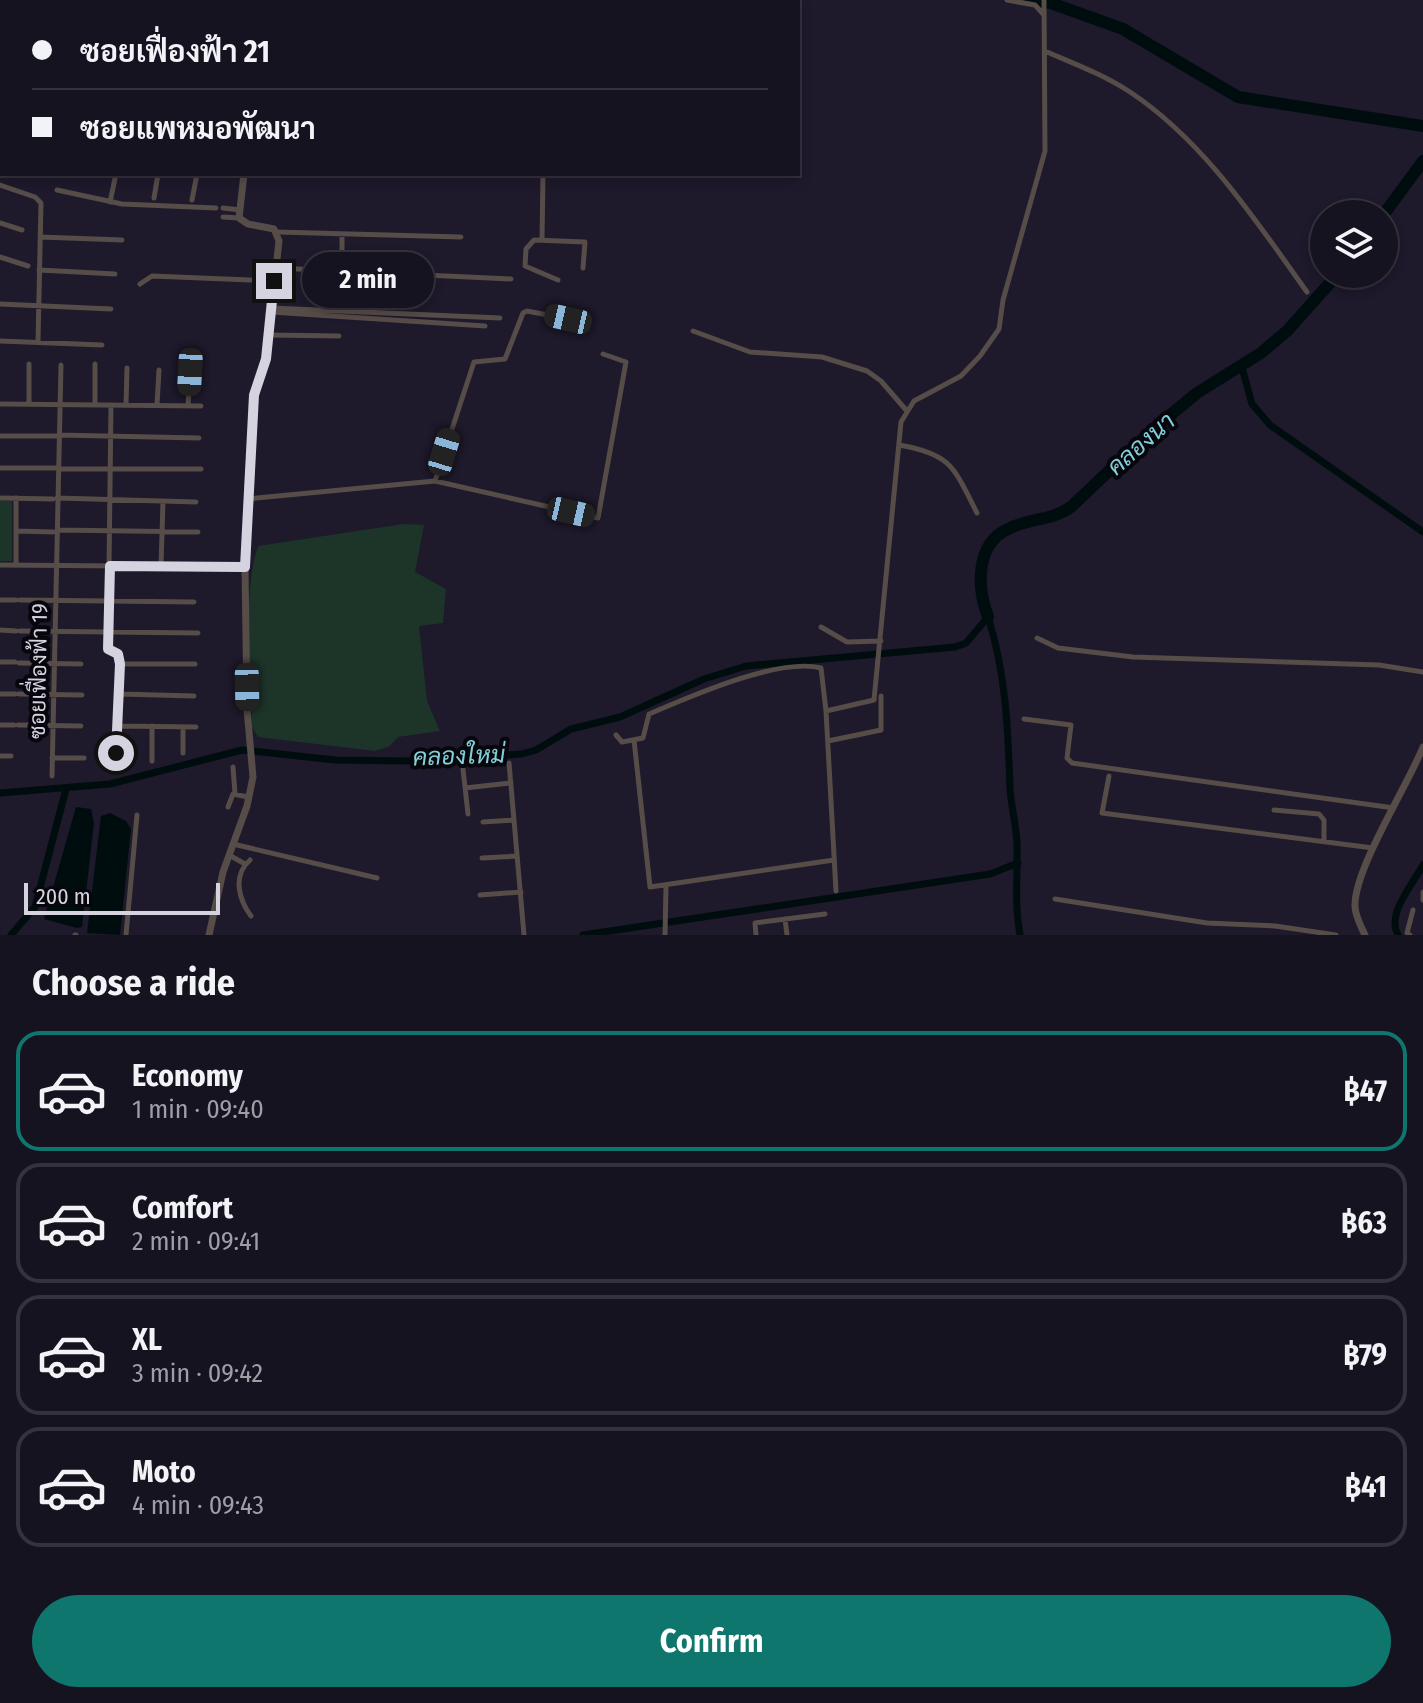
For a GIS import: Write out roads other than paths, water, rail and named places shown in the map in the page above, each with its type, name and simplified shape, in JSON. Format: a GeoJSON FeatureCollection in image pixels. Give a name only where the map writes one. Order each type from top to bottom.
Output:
{"type":"FeatureCollection","features":[{"type":"Feature","properties":{"kind":"street"},"geometry":{"type":"LineString","coordinates":[[1007,0],[1037,6],[1044,14]]}},
{"type":"Feature","properties":{"kind":"street"},"geometry":{"type":"LineString","coordinates":[[826,711],[874,700],[901,422],[914,401],[961,376],[999,329],[1003,300],[1044,162],[1048,129],[1044,0]]}},
{"type":"Feature","properties":{"kind":"street"},"geometry":{"type":"LineString","coordinates":[[1047,52],[1128,90],[1170,124],[1253,217],[1307,292]]}},
{"type":"Feature","properties":{"kind":"street"},"geometry":{"type":"LineString","coordinates":[[110,202],[116,176]]}},
{"type":"Feature","properties":{"kind":"street"},"geometry":{"type":"LineString","coordinates":[[154,198],[158,176]]}},
{"type":"Feature","properties":{"kind":"street"},"geometry":{"type":"LineString","coordinates":[[192,200],[197,176]]}},
{"type":"Feature","properties":{"kind":"street"},"geometry":{"type":"LineString","coordinates":[[239,214],[244,176]]}},
{"type":"Feature","properties":{"kind":"street"},"geometry":{"type":"LineString","coordinates":[[542,239],[543,176]]}},
{"type":"Feature","properties":{"kind":"street"},"geometry":{"type":"LineString","coordinates":[[0,185],[39,200],[38,342]]}},
{"type":"Feature","properties":{"kind":"street"},"geometry":{"type":"LineString","coordinates":[[57,190],[110,202],[206,210],[220,208],[239,214],[248,224],[277,232],[461,237]]}},
{"type":"Feature","properties":{"kind":"street"},"geometry":{"type":"LineString","coordinates":[[206,210],[219,216],[239,214]]}},
{"type":"Feature","properties":{"kind":"street"},"geometry":{"type":"LineString","coordinates":[[0,223],[22,230]]}},
{"type":"Feature","properties":{"kind":"street"},"geometry":{"type":"LineString","coordinates":[[209,935],[223,872],[253,777],[245,567],[247,499],[254,395],[266,359],[277,232]]}},
{"type":"Feature","properties":{"kind":"street"},"geometry":{"type":"LineString","coordinates":[[342,234],[342,257],[357,260]]}},
{"type":"Feature","properties":{"kind":"street"},"geometry":{"type":"LineString","coordinates":[[40,237],[122,240]]}},
{"type":"Feature","properties":{"kind":"street"},"geometry":{"type":"LineString","coordinates":[[558,280],[525,266],[529,244],[542,239],[585,242],[583,268]]}},
{"type":"Feature","properties":{"kind":"street"},"geometry":{"type":"LineString","coordinates":[[0,257],[28,266]]}},
{"type":"Feature","properties":{"kind":"street"},"geometry":{"type":"LineString","coordinates":[[276,268],[511,279]]}},
{"type":"Feature","properties":{"kind":"street"},"geometry":{"type":"LineString","coordinates":[[39,270],[115,274]]}},
{"type":"Feature","properties":{"kind":"street"},"geometry":{"type":"LineString","coordinates":[[140,284],[152,276],[274,281]]}},
{"type":"Feature","properties":{"kind":"street"},"geometry":{"type":"LineString","coordinates":[[0,304],[111,309]]}},
{"type":"Feature","properties":{"kind":"street"},"geometry":{"type":"LineString","coordinates":[[271,310],[500,318]]}},
{"type":"Feature","properties":{"kind":"street"},"geometry":{"type":"LineString","coordinates":[[271,310],[485,326]]}},
{"type":"Feature","properties":{"kind":"street"},"geometry":{"type":"LineString","coordinates":[[435,481],[474,362],[505,359],[523,313],[527,311],[568,319]]}},
{"type":"Feature","properties":{"kind":"street"},"geometry":{"type":"LineString","coordinates":[[693,331],[750,352],[822,357],[867,371],[908,409]]}},
{"type":"Feature","properties":{"kind":"street"},"geometry":{"type":"LineString","coordinates":[[269,335],[339,336]]}},
{"type":"Feature","properties":{"kind":"street"},"geometry":{"type":"LineString","coordinates":[[0,341],[102,345]]}},
{"type":"Feature","properties":{"kind":"street"},"geometry":{"type":"LineString","coordinates":[[247,499],[435,481],[598,518],[626,362],[603,354]]}},
{"type":"Feature","properties":{"kind":"street"},"geometry":{"type":"LineString","coordinates":[[29,364],[29,404]]}},
{"type":"Feature","properties":{"kind":"street"},"geometry":{"type":"LineString","coordinates":[[95,364],[95,405]]}},
{"type":"Feature","properties":{"kind":"street","name":"ซอยเฟื่องฟ้า 19"},"geometry":{"type":"LineString","coordinates":[[52,776],[55,498],[61,365]]}},
{"type":"Feature","properties":{"kind":"street"},"geometry":{"type":"LineString","coordinates":[[126,405],[127,368]]}},
{"type":"Feature","properties":{"kind":"street"},"geometry":{"type":"LineString","coordinates":[[157,406],[159,370]]}},
{"type":"Feature","properties":{"kind":"street"},"geometry":{"type":"LineString","coordinates":[[188,406],[190,372]]}},
{"type":"Feature","properties":{"kind":"street"},"geometry":{"type":"LineString","coordinates":[[0,404],[201,406]]}},
{"type":"Feature","properties":{"kind":"street"},"geometry":{"type":"LineString","coordinates":[[111,405],[108,632],[109,651],[118,654],[120,664],[116,753]]}},
{"type":"Feature","properties":{"kind":"street"},"geometry":{"type":"LineString","coordinates":[[0,436],[199,438]]}},
{"type":"Feature","properties":{"kind":"street"},"geometry":{"type":"LineString","coordinates":[[899,445],[943,457],[953,466],[977,513]]}},
{"type":"Feature","properties":{"kind":"street"},"geometry":{"type":"LineString","coordinates":[[0,468],[201,469]]}},
{"type":"Feature","properties":{"kind":"street"},"geometry":{"type":"LineString","coordinates":[[0,498],[196,502]]}},
{"type":"Feature","properties":{"kind":"street"},"geometry":{"type":"LineString","coordinates":[[16,498],[16,566]]}},
{"type":"Feature","properties":{"kind":"street"},"geometry":{"type":"LineString","coordinates":[[161,566],[163,501]]}},
{"type":"Feature","properties":{"kind":"street"},"geometry":{"type":"LineString","coordinates":[[17,531],[198,532]]}},
{"type":"Feature","properties":{"kind":"street"},"geometry":{"type":"LineString","coordinates":[[0,565],[245,567]]}},
{"type":"Feature","properties":{"kind":"street"},"geometry":{"type":"LineString","coordinates":[[0,600],[194,602]]}},
{"type":"Feature","properties":{"kind":"street"},"geometry":{"type":"LineString","coordinates":[[821,627],[847,642],[881,645]]}},
{"type":"Feature","properties":{"kind":"street"},"geometry":{"type":"LineString","coordinates":[[0,630],[198,633]]}},
{"type":"Feature","properties":{"kind":"street"},"geometry":{"type":"LineString","coordinates":[[1037,638],[1058,648],[1144,658],[1379,665],[1423,672]]}},
{"type":"Feature","properties":{"kind":"street"},"geometry":{"type":"LineString","coordinates":[[0,662],[81,664]]}},
{"type":"Feature","properties":{"kind":"street"},"geometry":{"type":"LineString","coordinates":[[120,664],[195,664]]}},
{"type":"Feature","properties":{"kind":"street"},"geometry":{"type":"LineString","coordinates":[[616,735],[621,742],[645,737],[649,714],[704,694],[719,684],[801,666],[821,668],[836,891]]}},
{"type":"Feature","properties":{"kind":"street"},"geometry":{"type":"LineString","coordinates":[[0,694],[82,695]]}},
{"type":"Feature","properties":{"kind":"street"},"geometry":{"type":"LineString","coordinates":[[120,694],[194,696]]}},
{"type":"Feature","properties":{"kind":"street"},"geometry":{"type":"LineString","coordinates":[[828,741],[881,730],[881,696]]}},
{"type":"Feature","properties":{"kind":"street"},"geometry":{"type":"LineString","coordinates":[[1024,719],[1071,725],[1067,758],[1072,763],[1394,808]]}},
{"type":"Feature","properties":{"kind":"street"},"geometry":{"type":"LineString","coordinates":[[0,725],[81,726]]}},
{"type":"Feature","properties":{"kind":"street"},"geometry":{"type":"LineString","coordinates":[[118,726],[196,727]]}},
{"type":"Feature","properties":{"kind":"street"},"geometry":{"type":"LineString","coordinates":[[152,726],[152,761]]}},
{"type":"Feature","properties":{"kind":"street"},"geometry":{"type":"LineString","coordinates":[[183,727],[183,753]]}},
{"type":"Feature","properties":{"kind":"street"},"geometry":{"type":"LineString","coordinates":[[634,740],[650,887],[834,860]]}},
{"type":"Feature","properties":{"kind":"street"},"geometry":{"type":"LineString","coordinates":[[1365,935],[1355,901],[1373,848],[1423,747]]}},
{"type":"Feature","properties":{"kind":"street"},"geometry":{"type":"LineString","coordinates":[[0,756],[11,756]]}},
{"type":"Feature","properties":{"kind":"street"},"geometry":{"type":"LineString","coordinates":[[52,758],[84,758]]}},
{"type":"Feature","properties":{"kind":"street"},"geometry":{"type":"LineString","coordinates":[[509,763],[524,935]]}},
{"type":"Feature","properties":{"kind":"street"},"geometry":{"type":"LineString","coordinates":[[228,807],[235,794],[233,767]]}},
{"type":"Feature","properties":{"kind":"street"},"geometry":{"type":"LineString","coordinates":[[463,769],[468,814]]}},
{"type":"Feature","properties":{"kind":"street"},"geometry":{"type":"LineString","coordinates":[[1109,776],[1102,813],[1373,848]]}},
{"type":"Feature","properties":{"kind":"street"},"geometry":{"type":"LineString","coordinates":[[465,788],[511,783]]}},
{"type":"Feature","properties":{"kind":"street"},"geometry":{"type":"LineString","coordinates":[[235,794],[249,797]]}},
{"type":"Feature","properties":{"kind":"street"},"geometry":{"type":"LineString","coordinates":[[1274,810],[1319,814],[1324,820],[1324,840]]}},
{"type":"Feature","properties":{"kind":"street"},"geometry":{"type":"LineString","coordinates":[[126,935],[137,815]]}},
{"type":"Feature","properties":{"kind":"street"},"geometry":{"type":"LineString","coordinates":[[483,822],[514,820]]}},
{"type":"Feature","properties":{"kind":"street"},"geometry":{"type":"LineString","coordinates":[[233,844],[377,878]]}},
{"type":"Feature","properties":{"kind":"street"},"geometry":{"type":"LineString","coordinates":[[228,856],[247,862],[239,896],[251,916]]}},
{"type":"Feature","properties":{"kind":"street"},"geometry":{"type":"LineString","coordinates":[[482,858],[517,856]]}},
{"type":"Feature","properties":{"kind":"street"},"geometry":{"type":"LineString","coordinates":[[666,887],[667,934]]}},
{"type":"Feature","properties":{"kind":"street"},"geometry":{"type":"LineString","coordinates":[[480,895],[521,892]]}},
{"type":"Feature","properties":{"kind":"street"},"geometry":{"type":"LineString","coordinates":[[1423,892],[1423,900]]}},
{"type":"Feature","properties":{"kind":"street"},"geometry":{"type":"LineString","coordinates":[[1055,899],[1207,923],[1336,935]]}},
{"type":"Feature","properties":{"kind":"street"},"geometry":{"type":"LineString","coordinates":[[1410,935],[1407,933],[1413,910]]}},
{"type":"Feature","properties":{"kind":"street"},"geometry":{"type":"LineString","coordinates":[[756,935],[755,923],[825,914]]}},
{"type":"Feature","properties":{"kind":"street"},"geometry":{"type":"LineString","coordinates":[[785,919],[787,935]]}},
{"type":"Feature","properties":{"kind":"street"},"geometry":{"type":"LineString","coordinates":[[1260,935],[1261,926]]}},
{"type":"Feature","properties":{"kind":"waterway"},"geometry":{"type":"LineString","coordinates":[[1030,0],[1051,3],[1123,29],[1238,97],[1423,126]]}},
{"type":"Feature","properties":{"kind":"waterway","name":"คลองนา"},"geometry":{"type":"LineString","coordinates":[[1394,200],[1423,161]]}},
{"type":"Feature","properties":{"kind":"waterway","name":"คลองนา"},"geometry":{"type":"LineString","coordinates":[[988,617],[982,593],[982,568],[989,545],[997,536],[1016,525],[1057,514],[1072,506],[1152,430],[1197,393],[1261,353],[1287,331],[1325,288]]}},
{"type":"Feature","properties":{"kind":"waterway"},"geometry":{"type":"LineString","coordinates":[[1241,364],[1252,404],[1270,425],[1423,532]]}},
{"type":"Feature","properties":{"kind":"waterway"},"geometry":{"type":"LineString","coordinates":[[988,617],[999,659],[1005,702],[1017,843],[1020,935]]}},
{"type":"Feature","properties":{"kind":"waterway","name":"คลองใหม่"},"geometry":{"type":"LineString","coordinates":[[0,793],[110,784],[242,750],[335,760],[411,761],[522,754],[536,750],[571,729],[620,717],[704,679],[746,666],[955,647],[966,643],[988,617]]}},
{"type":"Feature","properties":{"kind":"waterway"},"geometry":{"type":"LineString","coordinates":[[11,935],[35,907],[66,789]]}},
{"type":"Feature","properties":{"kind":"waterway"},"geometry":{"type":"LineString","coordinates":[[583,935],[990,874],[1018,863]]}},
{"type":"Feature","properties":{"kind":"waterway"},"geometry":{"type":"LineString","coordinates":[[1398,935],[1395,927],[1398,909],[1423,865]]}}]}
